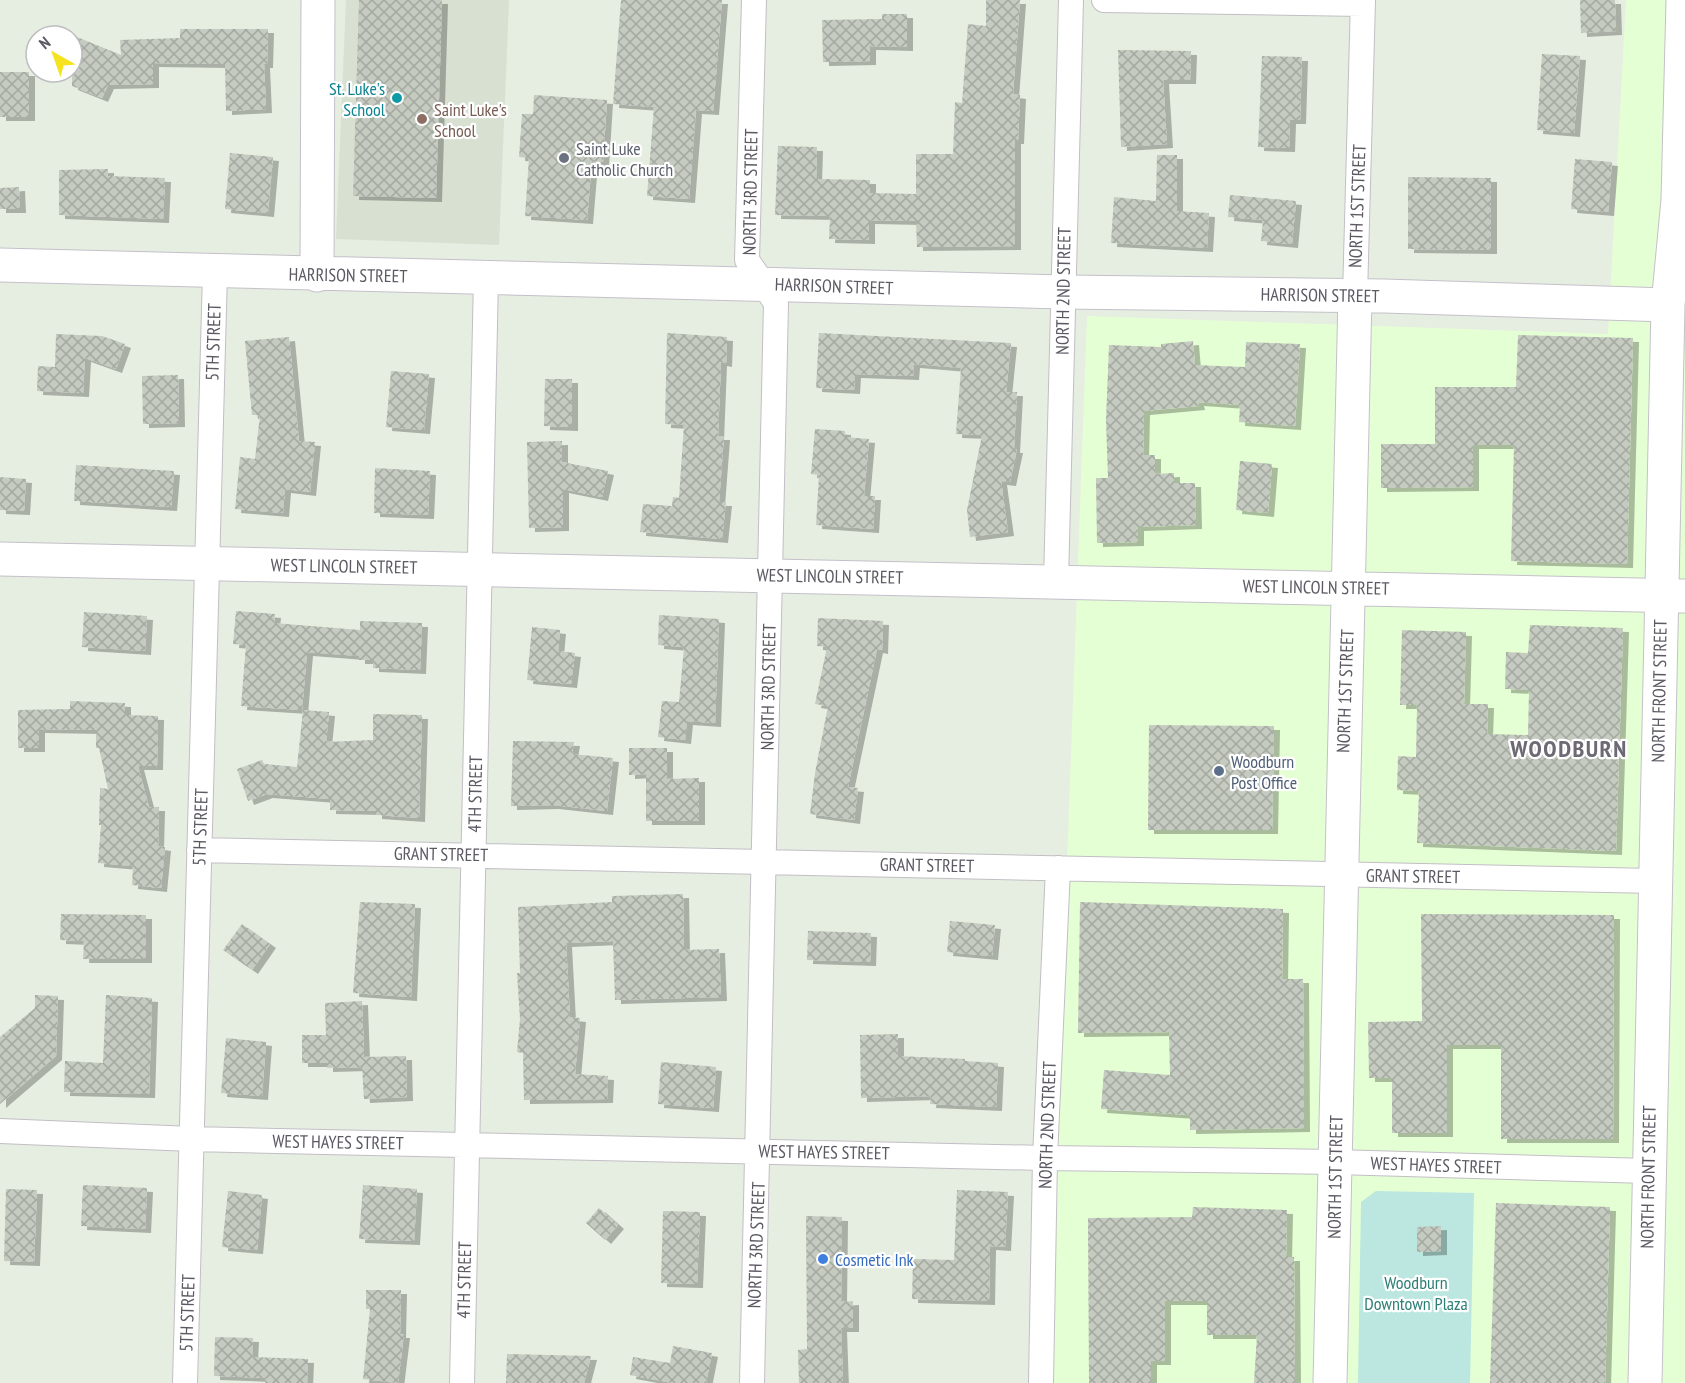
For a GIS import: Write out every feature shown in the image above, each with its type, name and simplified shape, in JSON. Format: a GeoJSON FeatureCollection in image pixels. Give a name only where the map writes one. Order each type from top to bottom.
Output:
{"type":"FeatureCollection","features":[{"type":"Feature","properties":{"kind":"street"},"geometry":{"type":"LineString","coordinates":[[317,274],[318,0]]}},
{"type":"Feature","properties":{"kind":"street","name":"NORTH 3RD STREET"},"geometry":{"type":"LineString","coordinates":[[752,1383],[776,303],[747,261],[754,0]]}},
{"type":"Feature","properties":{"kind":"street","name":"NORTH 2ND STREET"},"geometry":{"type":"LineString","coordinates":[[1056,581],[1071,0]]}},
{"type":"Feature","properties":{"kind":"street"},"geometry":{"type":"LineString","coordinates":[[1104,0],[1363,2]]}},
{"type":"Feature","properties":{"kind":"street","name":"NORTH FRONT STREET"},"geometry":{"type":"LineString","coordinates":[[1645,1383],[1655,881],[1673,596],[1668,305],[1678,200],[1683,0]]}},
{"type":"Feature","properties":{"kind":"street","name":"NORTH 1ST STREET"},"geometry":{"type":"LineString","coordinates":[[1330,1383],[1340,875],[1363,2]]}},
{"type":"Feature","properties":{"kind":"street","name":"HARRISON STREET"},"geometry":{"type":"LineString","coordinates":[[0,265],[215,272],[1063,292],[1355,296],[1668,305]]}},
{"type":"Feature","properties":{"kind":"street","name":"5TH STREET"},"geometry":{"type":"LineString","coordinates":[[185,1383],[215,272]]}},
{"type":"Feature","properties":{"kind":"street","name":"4TH STREET"},"geometry":{"type":"LineString","coordinates":[[462,1383],[486,278]]}},
{"type":"Feature","properties":{"kind":"street","name":"WEST LINCOLN STREET"},"geometry":{"type":"LineString","coordinates":[[0,559],[1673,596]]}},
{"type":"Feature","properties":{"kind":"street","name":"GRANT STREET"},"geometry":{"type":"LineString","coordinates":[[200,850],[1655,881]]}},
{"type":"Feature","properties":{"kind":"street","name":"NORTH 2ND STREET"},"geometry":{"type":"LineString","coordinates":[[1041,1383],[1045,1158],[1058,868]]}},
{"type":"Feature","properties":{"kind":"street","name":"WEST HAYES STREET"},"geometry":{"type":"LineString","coordinates":[[0,1131],[192,1139],[1045,1158],[1336,1162],[1648,1171]]}},
{"type":"Feature","properties":{"kind":"shaded area","name":"Saint Luke's School"},"geometry":{"type":"Polygon","coordinates":[[[346,0],[509,0],[499,245],[336,239],[346,0]]]}},
{"type":"Feature","properties":{"kind":"shaded area"},"geometry":{"type":"Polygon","coordinates":[[[1626,0],[1685,0],[1685,1383],[1048,1383],[1087,316],[1608,334],[1626,0]]]}},
{"type":"Feature","properties":{"kind":"green space","name":"Woodburn Downtown Plaza"},"geometry":{"type":"Polygon","coordinates":[[[1376,1191],[1474,1193],[1470,1383],[1358,1383],[1361,1202],[1376,1191]]]}},
{"type":"Feature","properties":{"kind":"building","name":"St. Luke's School"},"geometry":{"type":"Polygon","coordinates":[[[359,0],[442,0],[436,198],[353,196],[359,0]]]}},
{"type":"Feature","properties":{"kind":"building"},"geometry":{"type":"Polygon","coordinates":[[[621,0],[722,0],[713,111],[696,110],[689,199],[647,196],[654,107],[613,104],[621,0]]]}},
{"type":"Feature","properties":{"kind":"building"},"geometry":{"type":"Polygon","coordinates":[[[986,0],[1020,0],[1013,94],[1020,95],[1018,140],[1015,140],[1015,246],[917,247],[916,221],[869,220],[869,240],[829,239],[830,216],[775,215],[778,146],[817,147],[816,179],[870,180],[870,193],[916,194],[916,154],[953,154],[955,102],[962,103],[968,24],[986,26],[986,0]]]}},
{"type":"Feature","properties":{"kind":"building"},"geometry":{"type":"Polygon","coordinates":[[[1580,0],[1615,0],[1616,31],[1581,33],[1580,0]]]}},
{"type":"Feature","properties":{"kind":"building"},"geometry":{"type":"Polygon","coordinates":[[[882,14],[907,14],[907,47],[870,46],[870,61],[823,62],[822,20],[882,19],[882,14]]]}},
{"type":"Feature","properties":{"kind":"building"},"geometry":{"type":"Polygon","coordinates":[[[180,29],[268,29],[267,64],[264,64],[266,109],[226,111],[225,64],[153,63],[153,84],[108,85],[102,98],[72,86],[72,84],[84,84],[84,40],[121,55],[120,40],[180,38],[180,29]]]}},
{"type":"Feature","properties":{"kind":"building"},"geometry":{"type":"Polygon","coordinates":[[[1118,50],[1191,51],[1190,80],[1163,80],[1167,144],[1121,147],[1118,50]]]}},
{"type":"Feature","properties":{"kind":"building"},"geometry":{"type":"Polygon","coordinates":[[[1542,54],[1580,56],[1574,133],[1537,130],[1542,54]]]}},
{"type":"Feature","properties":{"kind":"building"},"geometry":{"type":"Polygon","coordinates":[[[1262,56],[1302,57],[1300,120],[1290,120],[1289,148],[1258,147],[1262,56]]]}},
{"type":"Feature","properties":{"kind":"building"},"geometry":{"type":"Polygon","coordinates":[[[0,72],[24,72],[24,84],[29,84],[29,117],[0,117],[0,72]]]}},
{"type":"Feature","properties":{"kind":"building","name":"Saint Luke Catholic Church"},"geometry":{"type":"Polygon","coordinates":[[[534,95],[607,100],[603,162],[592,161],[587,220],[525,216],[529,158],[519,157],[522,114],[533,114],[534,95]]]}},
{"type":"Feature","properties":{"kind":"building"},"geometry":{"type":"Polygon","coordinates":[[[230,153],[273,157],[268,213],[225,209],[230,153]]]}},
{"type":"Feature","properties":{"kind":"building"},"geometry":{"type":"Polygon","coordinates":[[[1157,155],[1177,155],[1177,211],[1209,213],[1207,248],[1111,243],[1114,197],[1156,201],[1157,155]]]}},
{"type":"Feature","properties":{"kind":"building"},"geometry":{"type":"Polygon","coordinates":[[[1575,159],[1612,162],[1608,212],[1571,209],[1575,159]]]}},
{"type":"Feature","properties":{"kind":"building"},"geometry":{"type":"Polygon","coordinates":[[[108,169],[108,176],[165,178],[163,219],[59,215],[59,170],[108,169]]]}},
{"type":"Feature","properties":{"kind":"building"},"geometry":{"type":"Polygon","coordinates":[[[1408,177],[1491,178],[1491,250],[1408,249],[1408,177]]]}},
{"type":"Feature","properties":{"kind":"building"},"geometry":{"type":"Polygon","coordinates":[[[19,187],[20,209],[0,209],[0,188],[19,187]]]}},
{"type":"Feature","properties":{"kind":"building"},"geometry":{"type":"Polygon","coordinates":[[[1230,195],[1296,201],[1292,244],[1261,241],[1263,220],[1228,217],[1230,195]]]}},
{"type":"Feature","properties":{"kind":"building"},"geometry":{"type":"Polygon","coordinates":[[[667,333],[727,337],[726,363],[721,362],[718,436],[724,436],[719,502],[726,502],[722,539],[640,532],[643,504],[672,506],[673,497],[679,498],[684,425],[665,424],[667,333]]]}},
{"type":"Feature","properties":{"kind":"building"},"geometry":{"type":"Polygon","coordinates":[[[819,333],[1011,343],[1006,392],[1017,392],[1014,449],[1017,449],[1010,482],[1001,481],[1008,532],[970,537],[967,510],[982,435],[956,434],[961,368],[914,364],[913,376],[855,374],[854,390],[816,388],[819,333]]]}},
{"type":"Feature","properties":{"kind":"building"},"geometry":{"type":"Polygon","coordinates":[[[56,334],[102,336],[125,344],[116,369],[85,358],[83,393],[37,391],[38,366],[55,367],[56,334]]]}},
{"type":"Feature","properties":{"kind":"building"},"geometry":{"type":"Polygon","coordinates":[[[1518,335],[1633,338],[1627,564],[1511,561],[1514,445],[1473,445],[1473,487],[1381,488],[1381,444],[1435,444],[1435,387],[1516,387],[1518,335]]]}},
{"type":"Feature","properties":{"kind":"building"},"geometry":{"type":"Polygon","coordinates":[[[289,337],[299,441],[315,442],[310,492],[285,489],[283,513],[235,509],[240,457],[255,459],[260,415],[252,415],[245,341],[289,337]]]}},
{"type":"Feature","properties":{"kind":"building"},"geometry":{"type":"Polygon","coordinates":[[[1193,341],[1195,365],[1245,367],[1246,342],[1300,344],[1295,426],[1239,422],[1240,405],[1198,402],[1199,406],[1144,411],[1143,455],[1155,455],[1155,474],[1174,473],[1174,483],[1195,483],[1196,525],[1138,527],[1138,542],[1097,543],[1096,478],[1108,478],[1106,420],[1109,345],[1161,347],[1161,344],[1193,341]]]}},
{"type":"Feature","properties":{"kind":"building"},"geometry":{"type":"Polygon","coordinates":[[[391,371],[429,374],[424,430],[386,427],[391,371]]]}},
{"type":"Feature","properties":{"kind":"building"},"geometry":{"type":"Polygon","coordinates":[[[178,375],[179,423],[143,424],[142,376],[178,375]]]}},
{"type":"Feature","properties":{"kind":"building"},"geometry":{"type":"Polygon","coordinates":[[[545,379],[572,379],[572,427],[544,426],[545,379]]]}},
{"type":"Feature","properties":{"kind":"building"},"geometry":{"type":"Polygon","coordinates":[[[815,429],[845,431],[845,437],[869,439],[864,496],[875,496],[873,529],[816,525],[819,475],[811,474],[815,429]]]}},
{"type":"Feature","properties":{"kind":"building"},"geometry":{"type":"Polygon","coordinates":[[[562,441],[562,462],[608,471],[602,497],[563,489],[563,527],[529,528],[527,442],[562,441]]]}},
{"type":"Feature","properties":{"kind":"building"},"geometry":{"type":"Polygon","coordinates":[[[1240,461],[1272,464],[1268,513],[1236,510],[1240,461]]]}},
{"type":"Feature","properties":{"kind":"building"},"geometry":{"type":"Polygon","coordinates":[[[76,465],[174,471],[171,507],[74,501],[76,465]]]}},
{"type":"Feature","properties":{"kind":"building"},"geometry":{"type":"Polygon","coordinates":[[[375,468],[430,471],[428,515],[374,513],[375,468]]]}},
{"type":"Feature","properties":{"kind":"building"},"geometry":{"type":"Polygon","coordinates":[[[0,477],[26,479],[24,511],[0,510],[0,477]]]}},
{"type":"Feature","properties":{"kind":"building"},"geometry":{"type":"Polygon","coordinates":[[[236,611],[275,614],[274,623],[360,630],[360,621],[422,623],[420,670],[373,668],[373,660],[359,660],[359,656],[307,652],[302,710],[241,706],[246,645],[233,644],[236,611]]]}},
{"type":"Feature","properties":{"kind":"building"},"geometry":{"type":"Polygon","coordinates":[[[84,612],[147,616],[145,651],[82,647],[84,612]]]}},
{"type":"Feature","properties":{"kind":"building"},"geometry":{"type":"Polygon","coordinates":[[[659,615],[719,619],[715,723],[687,721],[685,740],[658,737],[662,701],[679,702],[684,647],[658,645],[659,615]]]}},
{"type":"Feature","properties":{"kind":"building"},"geometry":{"type":"Polygon","coordinates":[[[818,618],[883,621],[882,650],[877,649],[848,787],[858,788],[854,820],[810,814],[815,773],[828,706],[815,704],[827,647],[817,646],[818,618]]]}},
{"type":"Feature","properties":{"kind":"building"},"geometry":{"type":"Polygon","coordinates":[[[1530,625],[1623,628],[1616,851],[1417,843],[1419,791],[1397,790],[1398,756],[1416,757],[1417,705],[1400,705],[1402,630],[1466,632],[1464,704],[1488,704],[1487,734],[1528,735],[1529,690],[1505,689],[1506,652],[1528,653],[1530,625]]]}},
{"type":"Feature","properties":{"kind":"building"},"geometry":{"type":"Polygon","coordinates":[[[532,627],[560,630],[558,651],[575,653],[571,684],[527,680],[532,627]]]}},
{"type":"Feature","properties":{"kind":"building"},"geometry":{"type":"Polygon","coordinates":[[[70,701],[125,703],[125,715],[158,716],[157,766],[138,766],[149,807],[159,807],[158,846],[165,847],[161,888],[132,885],[133,866],[98,863],[101,825],[99,825],[100,788],[108,789],[99,748],[96,748],[96,730],[39,729],[39,748],[18,748],[18,710],[70,709],[70,701]]]}},
{"type":"Feature","properties":{"kind":"building"},"geometry":{"type":"Polygon","coordinates":[[[303,710],[329,712],[326,742],[373,740],[373,714],[422,715],[419,818],[376,815],[376,811],[330,810],[330,799],[267,794],[248,801],[237,769],[262,760],[264,764],[297,767],[303,710]]]}},
{"type":"Feature","properties":{"kind":"building","name":"Woodburn Post Office"},"geometry":{"type":"Polygon","coordinates":[[[1149,725],[1274,726],[1272,830],[1148,830],[1149,725]]]}},
{"type":"Feature","properties":{"kind":"building"},"geometry":{"type":"Polygon","coordinates":[[[513,741],[574,742],[572,754],[613,758],[607,811],[553,805],[511,806],[513,741]]]}},
{"type":"Feature","properties":{"kind":"building"},"geometry":{"type":"Polygon","coordinates":[[[629,748],[667,748],[667,779],[699,778],[699,821],[646,821],[646,774],[629,775],[629,748]]]}},
{"type":"Feature","properties":{"kind":"building"},"geometry":{"type":"Polygon","coordinates":[[[683,894],[684,950],[719,949],[721,997],[615,1000],[613,941],[566,943],[570,1017],[580,1018],[575,1074],[608,1076],[607,1099],[524,1100],[523,1053],[517,1052],[520,1019],[517,973],[520,973],[518,907],[612,902],[612,896],[683,894]]]}},
{"type":"Feature","properties":{"kind":"building"},"geometry":{"type":"Polygon","coordinates":[[[360,902],[415,904],[411,997],[353,993],[360,902]]]}},
{"type":"Feature","properties":{"kind":"building"},"geometry":{"type":"Polygon","coordinates":[[[1080,902],[1283,909],[1282,979],[1303,979],[1304,1128],[1190,1130],[1190,1115],[1101,1109],[1104,1070],[1170,1075],[1169,1032],[1078,1033],[1080,902]]]}},
{"type":"Feature","properties":{"kind":"building"},"geometry":{"type":"Polygon","coordinates":[[[61,914],[146,915],[146,959],[83,959],[84,941],[60,940],[61,914]]]}},
{"type":"Feature","properties":{"kind":"building"},"geometry":{"type":"Polygon","coordinates":[[[1421,914],[1614,915],[1613,1139],[1501,1139],[1501,1045],[1447,1045],[1447,1133],[1392,1133],[1392,1078],[1369,1078],[1368,1022],[1422,1021],[1421,914]]]}},
{"type":"Feature","properties":{"kind":"building"},"geometry":{"type":"Polygon","coordinates":[[[950,921],[995,925],[992,956],[947,952],[950,921]]]}},
{"type":"Feature","properties":{"kind":"building"},"geometry":{"type":"Polygon","coordinates":[[[242,924],[270,944],[252,970],[223,950],[242,924]]]}},
{"type":"Feature","properties":{"kind":"building"},"geometry":{"type":"Polygon","coordinates":[[[808,931],[871,933],[870,962],[807,960],[808,931]]]}},
{"type":"Feature","properties":{"kind":"building"},"geometry":{"type":"Polygon","coordinates":[[[35,995],[58,996],[56,1056],[0,1104],[0,1037],[35,1008],[35,995]]]}},
{"type":"Feature","properties":{"kind":"building"},"geometry":{"type":"Polygon","coordinates":[[[106,995],[152,998],[149,1094],[64,1092],[65,1061],[103,1063],[106,995]]]}},
{"type":"Feature","properties":{"kind":"building"},"geometry":{"type":"Polygon","coordinates":[[[362,1001],[364,1057],[406,1056],[407,1097],[364,1099],[362,1067],[327,1068],[327,1063],[302,1063],[302,1035],[326,1035],[325,1003],[362,1001]]]}},
{"type":"Feature","properties":{"kind":"building"},"geometry":{"type":"Polygon","coordinates":[[[898,1034],[898,1056],[998,1063],[996,1107],[930,1104],[931,1096],[861,1098],[860,1035],[898,1034]]]}},
{"type":"Feature","properties":{"kind":"building"},"geometry":{"type":"Polygon","coordinates":[[[226,1038],[266,1042],[262,1096],[221,1093],[226,1038]]]}},
{"type":"Feature","properties":{"kind":"building"},"geometry":{"type":"Polygon","coordinates":[[[661,1062],[716,1067],[713,1108],[658,1104],[661,1062]]]}},
{"type":"Feature","properties":{"kind":"building"},"geometry":{"type":"Polygon","coordinates":[[[83,1185],[147,1188],[145,1229],[81,1226],[83,1185]]]}},
{"type":"Feature","properties":{"kind":"building"},"geometry":{"type":"Polygon","coordinates":[[[363,1185],[417,1189],[414,1241],[359,1239],[363,1185]]]}},
{"type":"Feature","properties":{"kind":"building"},"geometry":{"type":"Polygon","coordinates":[[[6,1189],[37,1190],[34,1262],[4,1261],[6,1189]]]}},
{"type":"Feature","properties":{"kind":"building"},"geometry":{"type":"Polygon","coordinates":[[[957,1190],[1008,1192],[1005,1247],[990,1246],[989,1301],[912,1299],[913,1259],[954,1260],[957,1190]]]}},
{"type":"Feature","properties":{"kind":"building"},"geometry":{"type":"Polygon","coordinates":[[[228,1191],[262,1195],[257,1250],[222,1247],[228,1191]]]}},
{"type":"Feature","properties":{"kind":"building"},"geometry":{"type":"Polygon","coordinates":[[[1496,1203],[1610,1207],[1605,1383],[1490,1383],[1496,1203]]]}},
{"type":"Feature","properties":{"kind":"building"},"geometry":{"type":"Polygon","coordinates":[[[1193,1207],[1287,1210],[1286,1257],[1294,1257],[1295,1383],[1254,1383],[1257,1335],[1207,1335],[1207,1301],[1165,1301],[1165,1361],[1151,1361],[1151,1383],[1089,1383],[1088,1218],[1192,1217],[1193,1207]]]}},
{"type":"Feature","properties":{"kind":"building"},"geometry":{"type":"Polygon","coordinates":[[[599,1208],[618,1225],[605,1240],[586,1223],[599,1208]]]}},
{"type":"Feature","properties":{"kind":"building"},"geometry":{"type":"Polygon","coordinates":[[[663,1211],[700,1212],[697,1284],[661,1283],[663,1211]]]}},
{"type":"Feature","properties":{"kind":"building"},"geometry":{"type":"Polygon","coordinates":[[[806,1216],[842,1217],[841,1302],[853,1301],[853,1328],[841,1328],[843,1383],[799,1383],[798,1350],[807,1349],[806,1216]]]}},
{"type":"Feature","properties":{"kind":"building"},"geometry":{"type":"Polygon","coordinates":[[[1441,1226],[1441,1251],[1417,1252],[1417,1227],[1441,1226]]]}},
{"type":"Feature","properties":{"kind":"building"},"geometry":{"type":"Polygon","coordinates":[[[366,1290],[401,1290],[400,1334],[404,1334],[398,1383],[363,1379],[370,1309],[366,1309],[366,1290]]]}},
{"type":"Feature","properties":{"kind":"building"},"geometry":{"type":"Polygon","coordinates":[[[215,1337],[253,1338],[252,1357],[308,1359],[307,1383],[265,1383],[266,1378],[214,1376],[215,1337]]]}},
{"type":"Feature","properties":{"kind":"building"},"geometry":{"type":"Polygon","coordinates":[[[673,1346],[712,1353],[706,1383],[673,1383],[630,1375],[633,1357],[670,1363],[673,1346]]]}},
{"type":"Feature","properties":{"kind":"building"},"geometry":{"type":"Polygon","coordinates":[[[507,1354],[591,1356],[584,1383],[506,1383],[507,1354]]]}},
{"type":"Feature","properties":{"kind":"place","name":"St. Luke's School"},"geometry":{"type":"Point","coordinates":[397,98]}},
{"type":"Feature","properties":{"kind":"place","name":"Saint Luke's School"},"geometry":{"type":"Point","coordinates":[422,119]}},
{"type":"Feature","properties":{"kind":"place","name":"Saint Luke Catholic Church"},"geometry":{"type":"Point","coordinates":[564,158]}},
{"type":"Feature","properties":{"kind":"place","name":"Woodburn Post Office"},"geometry":{"type":"Point","coordinates":[1219,771]}},
{"type":"Feature","properties":{"kind":"place","name":"Cosmetic Ink"},"geometry":{"type":"Point","coordinates":[823,1259]}},
{"type":"Feature","properties":{"kind":"district","name":"WOODBURN"},"geometry":{"type":"Point","coordinates":[1569,748]}}]}
